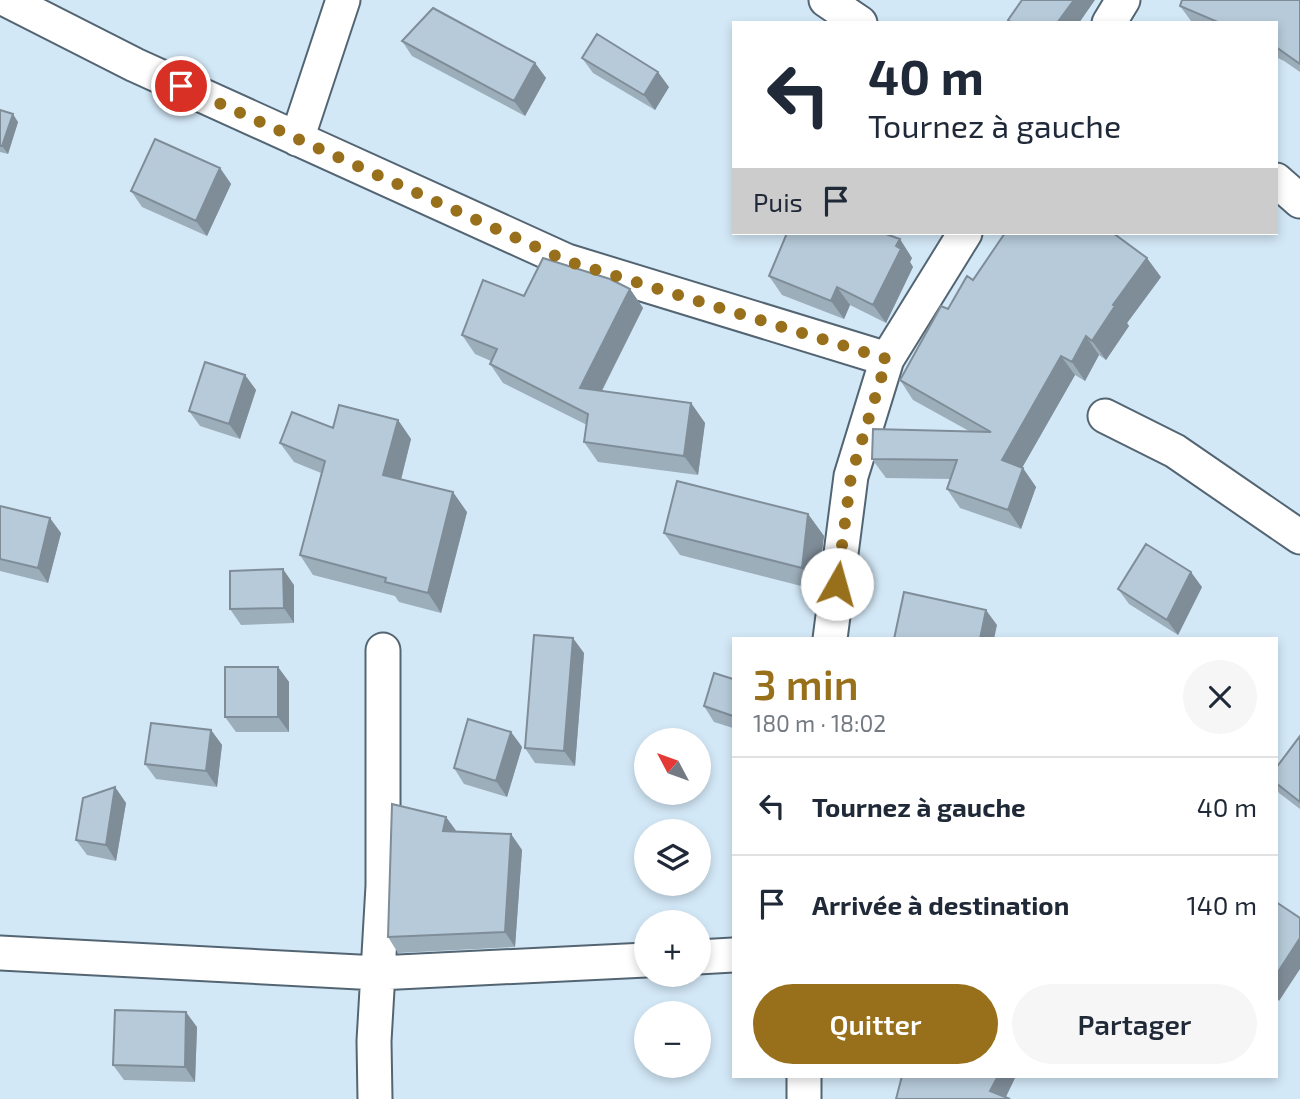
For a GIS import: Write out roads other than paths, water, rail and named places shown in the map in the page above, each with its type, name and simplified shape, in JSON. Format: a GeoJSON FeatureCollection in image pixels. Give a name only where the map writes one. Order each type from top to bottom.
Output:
{"type":"FeatureCollection","features":[{"type":"Feature","properties":{"kind":"street"},"geometry":{"type":"LineString","coordinates":[[7,0],[135,65],[567,261],[887,359]]}},
{"type":"Feature","properties":{"kind":"street"},"geometry":{"type":"LineString","coordinates":[[297,139],[343,0]]}},
{"type":"Feature","properties":{"kind":"street"},"geometry":{"type":"LineString","coordinates":[[826,0],[857,21]]}},
{"type":"Feature","properties":{"kind":"street"},"geometry":{"type":"LineString","coordinates":[[1110,21],[1123,0]]}},
{"type":"Feature","properties":{"kind":"street"},"geometry":{"type":"LineString","coordinates":[[1278,182],[1300,201]]}},
{"type":"Feature","properties":{"kind":"street"},"geometry":{"type":"LineString","coordinates":[[830,637],[851,476],[887,359],[964,235]]}},
{"type":"Feature","properties":{"kind":"street"},"geometry":{"type":"LineString","coordinates":[[1105,416],[1175,451],[1300,537]]}},
{"type":"Feature","properties":{"kind":"street"},"geometry":{"type":"LineString","coordinates":[[375,1099],[383,887],[383,649]]}},
{"type":"Feature","properties":{"kind":"street"},"geometry":{"type":"LineString","coordinates":[[0,953],[378,973],[634,961]]}},
{"type":"Feature","properties":{"kind":"street"},"geometry":{"type":"LineString","coordinates":[[711,956],[732,955]]}},
{"type":"Feature","properties":{"kind":"street"},"geometry":{"type":"LineString","coordinates":[[804,1078],[804,1099]]}}]}
